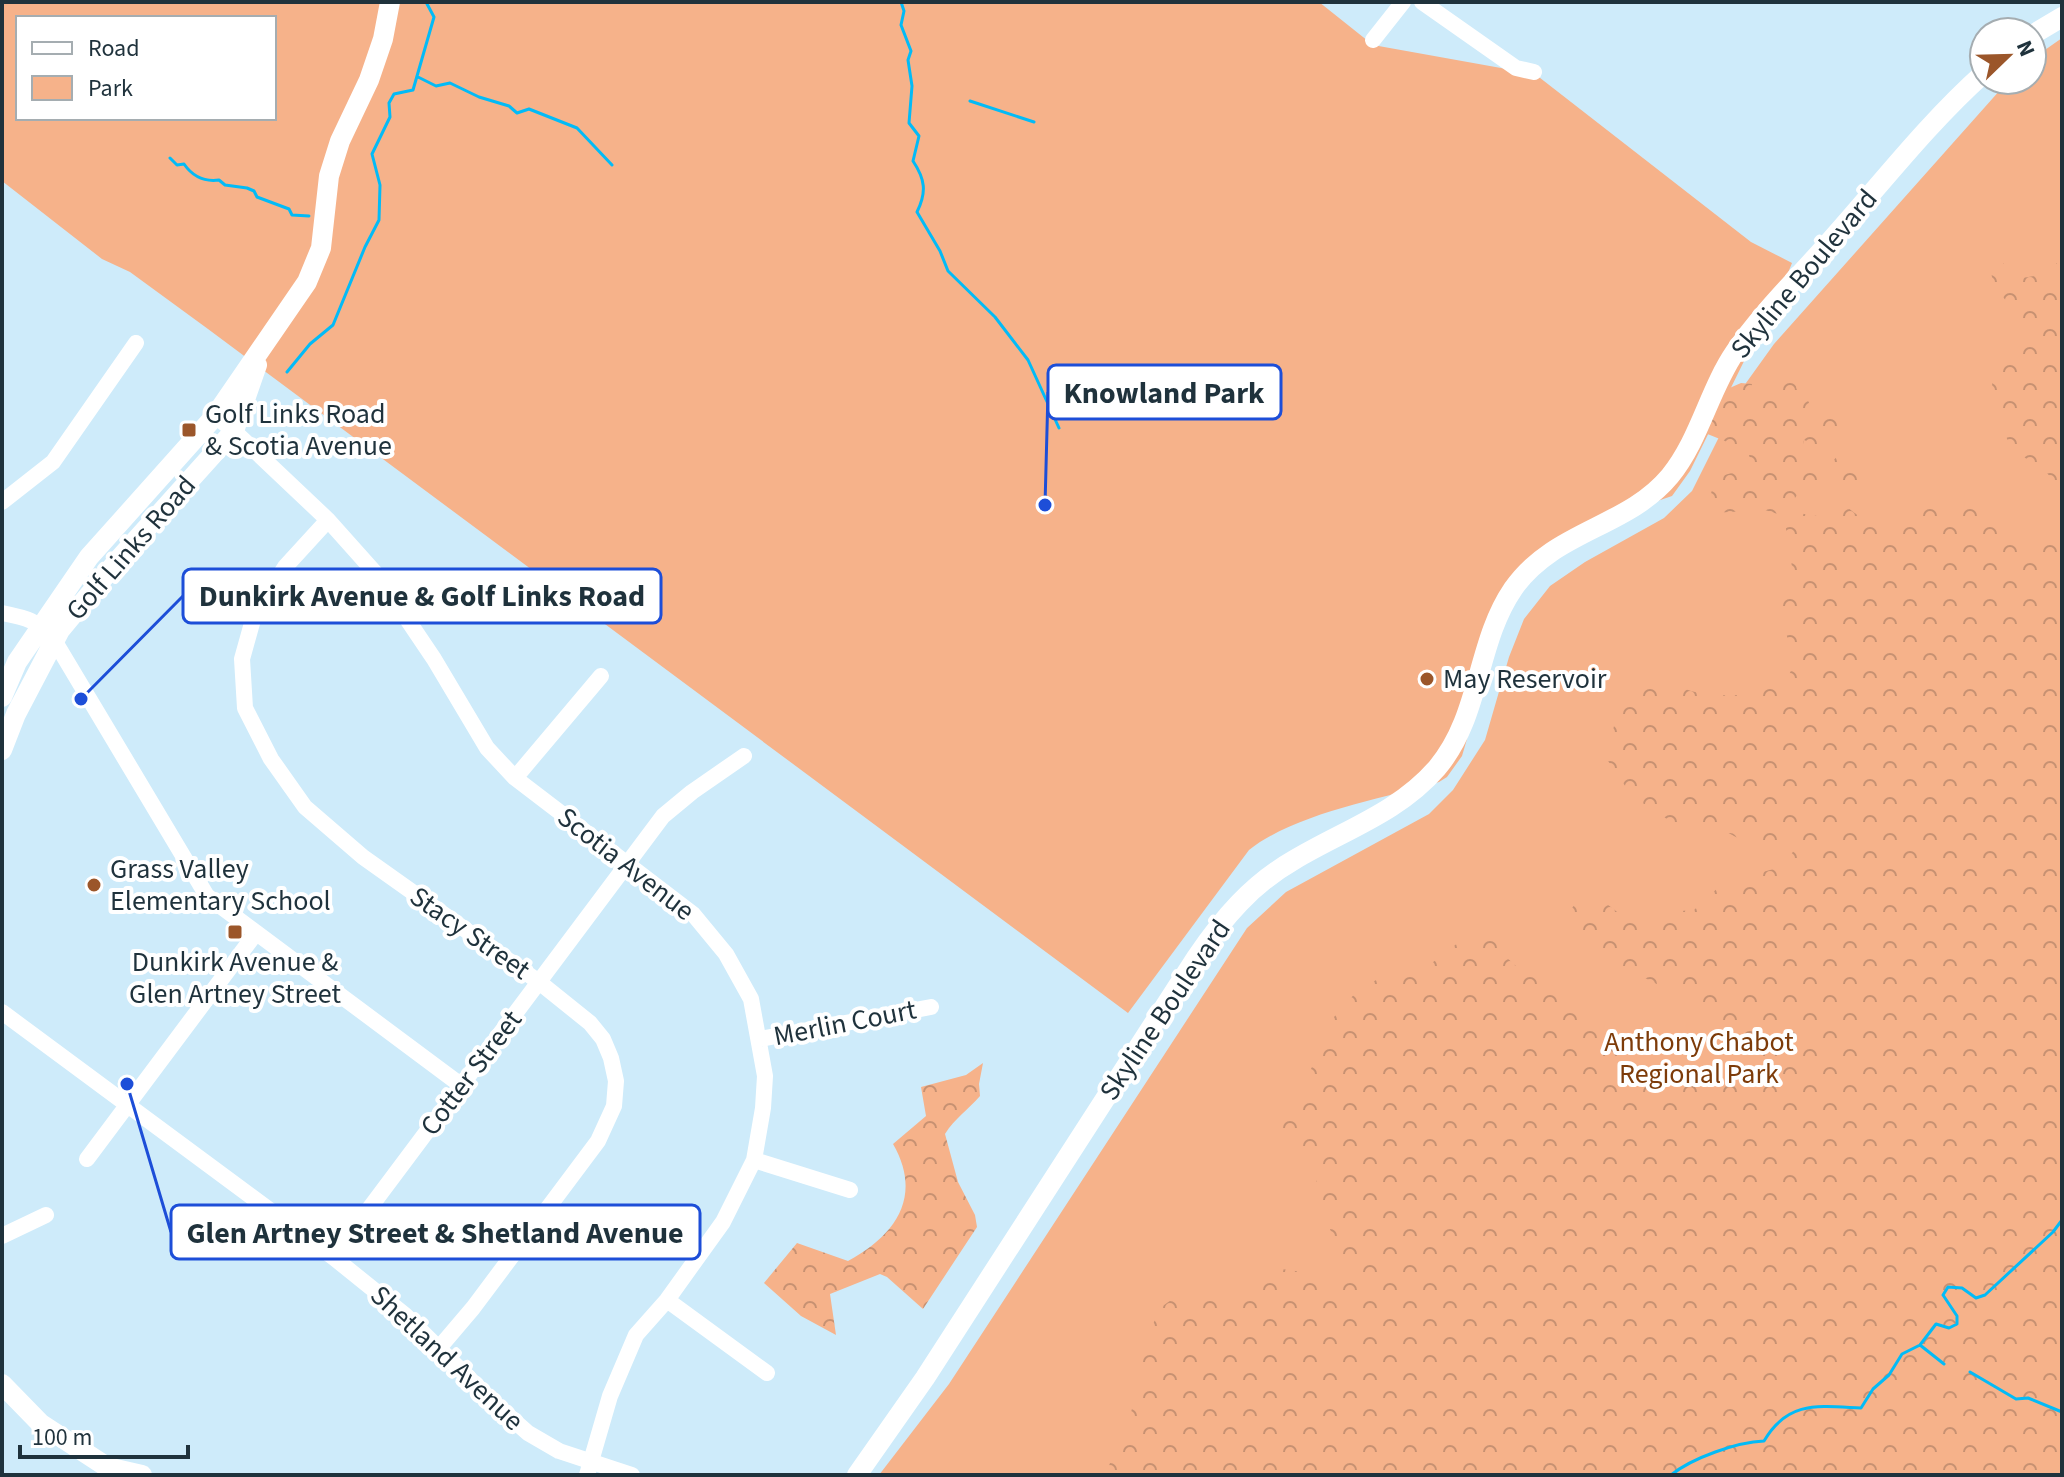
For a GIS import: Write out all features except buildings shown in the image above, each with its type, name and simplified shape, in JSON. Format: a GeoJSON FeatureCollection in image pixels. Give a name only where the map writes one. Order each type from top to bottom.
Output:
{"type":"FeatureCollection","features":[{"type":"Feature","properties":{"kind":"main road","name":"Golf Links Road"},"geometry":{"type":"LineString","coordinates":[[2,750],[48,632],[89,557],[215,416],[307,282],[321,248],[329,176],[340,141],[369,80],[383,39],[390,2]]}},
{"type":"Feature","properties":{"kind":"main road","name":"Skyline Boulevard"},"geometry":{"type":"LineString","coordinates":[[857,1475],[925,1378],[1196,958],[1225,918],[1274,872],[1387,812],[1426,781],[1441,764],[1464,724],[1496,622],[1514,587],[1528,570],[1559,545],[1629,510],[1664,483],[1682,459],[1722,373],[1745,338],[1882,181],[1968,90]]}},
{"type":"Feature","properties":{"kind":"main road","name":"Golf Links Road"},"geometry":{"type":"LineString","coordinates":[[2,697],[17,662],[119,559],[234,431],[262,349]]}},
{"type":"Feature","properties":{"kind":"main road"},"geometry":{"type":"LineString","coordinates":[[2,1384],[41,1424],[107,1467],[142,1475]]}},
{"type":"Feature","properties":{"kind":"street"},"geometry":{"type":"LineString","coordinates":[[1373,40],[1403,2]]}},
{"type":"Feature","properties":{"kind":"street"},"geometry":{"type":"LineString","coordinates":[[1422,2],[1516,68],[1534,72]]}},
{"type":"Feature","properties":{"kind":"street"},"geometry":{"type":"LineString","coordinates":[[2,502],[53,462],[136,343]]}},
{"type":"Feature","properties":{"kind":"street","name":"Scotia Avenue"},"geometry":{"type":"LineString","coordinates":[[215,416],[328,520],[378,576],[434,659],[487,748],[515,778],[693,914],[726,954],[751,999],[760,1039],[764,1092],[754,1160],[723,1222],[667,1300],[636,1335],[610,1396],[589,1468]]}},
{"type":"Feature","properties":{"kind":"street","name":"Stacy Street"},"geometry":{"type":"LineString","coordinates":[[328,520],[285,567],[254,616],[242,659],[245,708],[271,759],[305,807],[363,857],[539,982],[590,1023],[603,1039],[616,1081],[614,1106],[598,1141],[473,1308],[439,1348]]}},
{"type":"Feature","properties":{"kind":"street"},"geometry":{"type":"LineString","coordinates":[[2,613],[27,618],[48,632],[207,896],[462,1086]]}},
{"type":"Feature","properties":{"kind":"street"},"geometry":{"type":"LineString","coordinates":[[515,778],[601,676]]}},
{"type":"Feature","properties":{"kind":"street","name":"Cotter Street"},"geometry":{"type":"LineString","coordinates":[[333,1257],[663,816],[744,756]]}},
{"type":"Feature","properties":{"kind":"street"},"geometry":{"type":"LineString","coordinates":[[87,1159],[256,933]]}},
{"type":"Feature","properties":{"kind":"street","name":"Merlin Court"},"geometry":{"type":"LineString","coordinates":[[760,1039],[931,1007]]}},
{"type":"Feature","properties":{"kind":"street","name":"Shetland Avenue"},"geometry":{"type":"LineString","coordinates":[[2,1012],[333,1257],[405,1315],[528,1433],[589,1468],[632,1475]]}},
{"type":"Feature","properties":{"kind":"street"},"geometry":{"type":"LineString","coordinates":[[754,1160],[850,1190]]}},
{"type":"Feature","properties":{"kind":"street"},"geometry":{"type":"LineString","coordinates":[[2,1236],[46,1215]]}},
{"type":"Feature","properties":{"kind":"street"},"geometry":{"type":"LineString","coordinates":[[667,1300],[767,1373]]}},
{"type":"Feature","properties":{"kind":"green space"},"geometry":{"type":"Polygon","coordinates":[[[2,2],[1319,2],[1373,45],[1535,74],[1751,242],[1792,263],[1768,322],[1749,351],[1690,471],[1672,496],[1580,533],[1512,600],[1470,713],[1462,756],[1447,777],[1439,782],[1314,817],[1268,837],[1249,850],[1128,1013],[208,329],[130,272],[102,259],[2,181],[2,2]]]}},
{"type":"Feature","properties":{"kind":"green space","name":"Anthony Chabot Regional Park"},"geometry":{"type":"Polygon","coordinates":[[[2062,38],[2062,1475],[879,1475],[949,1384],[1247,928],[1286,892],[1429,814],[1453,790],[1485,740],[1509,657],[1524,619],[1550,586],[1585,562],[1664,518],[1692,491],[1746,383],[1774,344],[1995,96],[2048,96],[2048,48],[2062,38]]]}},
{"type":"Feature","properties":{"kind":"green space"},"geometry":{"type":"Polygon","coordinates":[[[2062,257],[2062,507],[2056,484],[2047,473],[2011,448],[1993,406],[1992,381],[2019,335],[2017,314],[1994,286],[1990,268],[2000,261],[2022,278],[2049,270],[2062,257]]]}},
{"type":"Feature","properties":{"kind":"green space","name":"Anthony Chabot Regional Park"},"geometry":{"type":"Polygon","coordinates":[[[1794,379],[1797,390],[1809,402],[1806,413],[1813,415],[1843,410],[1846,417],[1837,428],[1826,434],[1828,449],[1804,440],[1802,448],[1809,458],[1825,470],[1840,453],[1856,470],[1868,475],[1863,485],[1851,488],[1821,479],[1803,487],[1792,502],[1798,513],[1817,516],[1847,507],[1865,520],[1879,525],[1891,524],[1921,507],[1946,501],[1959,503],[2011,531],[2030,536],[2045,531],[2062,511],[2062,1475],[1105,1475],[1131,1413],[1145,1343],[1160,1308],[1178,1295],[1236,1294],[1264,1274],[1282,1269],[1328,1276],[1344,1270],[1341,1252],[1314,1196],[1318,1174],[1304,1146],[1281,1144],[1273,1128],[1307,1078],[1334,1017],[1358,990],[1378,979],[1396,979],[1411,970],[1428,966],[1472,932],[1487,927],[1505,956],[1518,968],[1555,982],[1573,1000],[1595,1010],[1613,1049],[1632,1059],[1662,1061],[1688,1070],[1707,1082],[1725,1085],[1747,1050],[1745,1040],[1729,1024],[1653,982],[1627,969],[1596,961],[1574,939],[1570,911],[1581,895],[1598,897],[1621,915],[1694,910],[1723,883],[1785,866],[1796,846],[1779,839],[1762,846],[1745,842],[1723,830],[1692,829],[1667,819],[1632,796],[1606,758],[1616,718],[1644,675],[1691,691],[1741,695],[1778,684],[1788,676],[1796,661],[1780,617],[1792,567],[1784,516],[1765,510],[1712,513],[1711,495],[1717,480],[1753,466],[1747,450],[1705,433],[1725,390],[1741,383],[1752,384],[1747,405],[1775,388],[1778,380],[1794,379]]]}},
{"type":"Feature","properties":{"kind":"green space"},"geometry":{"type":"Polygon","coordinates":[[[983,1063],[980,1096],[945,1134],[958,1182],[975,1215],[977,1227],[923,1309],[880,1274],[830,1294],[836,1335],[801,1316],[764,1283],[797,1243],[848,1261],[880,1239],[900,1212],[905,1197],[902,1163],[893,1144],[926,1116],[921,1087],[966,1075],[983,1063]]]}},
{"type":"Feature","properties":{"kind":"waterway"},"geometry":{"type":"LineString","coordinates":[[287,372],[310,344],[333,325],[379,220],[380,185],[372,154],[390,117],[389,103],[394,94],[413,90],[434,17],[426,2]]}},
{"type":"Feature","properties":{"kind":"waterway"},"geometry":{"type":"LineString","coordinates":[[901,2],[904,11],[901,25],[911,51],[908,60],[912,86],[909,123],[919,136],[913,161],[923,186],[917,212],[948,271],[995,317],[1028,360],[1059,428]]}},
{"type":"Feature","properties":{"kind":"waterway"},"geometry":{"type":"LineString","coordinates":[[418,77],[436,86],[450,83],[479,97],[509,106],[517,113],[529,109],[577,128],[612,165]]}},
{"type":"Feature","properties":{"kind":"waterway"},"geometry":{"type":"LineString","coordinates":[[970,101],[1034,122]]}},
{"type":"Feature","properties":{"kind":"waterway"},"geometry":{"type":"LineString","coordinates":[[170,158],[177,165],[184,164],[199,178],[247,188],[254,191],[257,197],[289,209],[292,215],[309,216]]}},
{"type":"Feature","properties":{"kind":"waterway"},"geometry":{"type":"LineString","coordinates":[[1671,1475],[1715,1452],[1764,1441],[1783,1418],[1794,1412],[1818,1407],[1861,1408],[1902,1354],[1920,1345],[1936,1324],[1949,1328],[1957,1324],[1957,1316],[1943,1295],[1948,1287],[1962,1288],[1976,1298],[1985,1295],[2062,1220]]}},
{"type":"Feature","properties":{"kind":"waterway"},"geometry":{"type":"LineString","coordinates":[[1920,1345],[1944,1364]]}},
{"type":"Feature","properties":{"kind":"waterway"},"geometry":{"type":"LineString","coordinates":[[1970,1372],[2016,1399],[2028,1398],[2062,1412]]}},
{"type":"Feature","properties":{"kind":"place","name":"Golf Links Road & Scotia Avenue"},"geometry":{"type":"Point","coordinates":[189,430]}},
{"type":"Feature","properties":{"kind":"place","name":"Knowland Park"},"geometry":{"type":"Point","coordinates":[1045,505]}},
{"type":"Feature","properties":{"kind":"place","name":"May Reservoir"},"geometry":{"type":"Point","coordinates":[1427,679]}},
{"type":"Feature","properties":{"kind":"place","name":"Dunkirk Avenue & Golf Links Road"},"geometry":{"type":"Point","coordinates":[81,699]}},
{"type":"Feature","properties":{"kind":"place","name":"Grass Valley Elementary School"},"geometry":{"type":"Point","coordinates":[94,885]}},
{"type":"Feature","properties":{"kind":"place","name":"Dunkirk Avenue & Glen Artney Street"},"geometry":{"type":"Point","coordinates":[235,932]}},
{"type":"Feature","properties":{"kind":"place","name":"Glen Artney Street & Shetland Avenue"},"geometry":{"type":"Point","coordinates":[127,1084]}}]}
